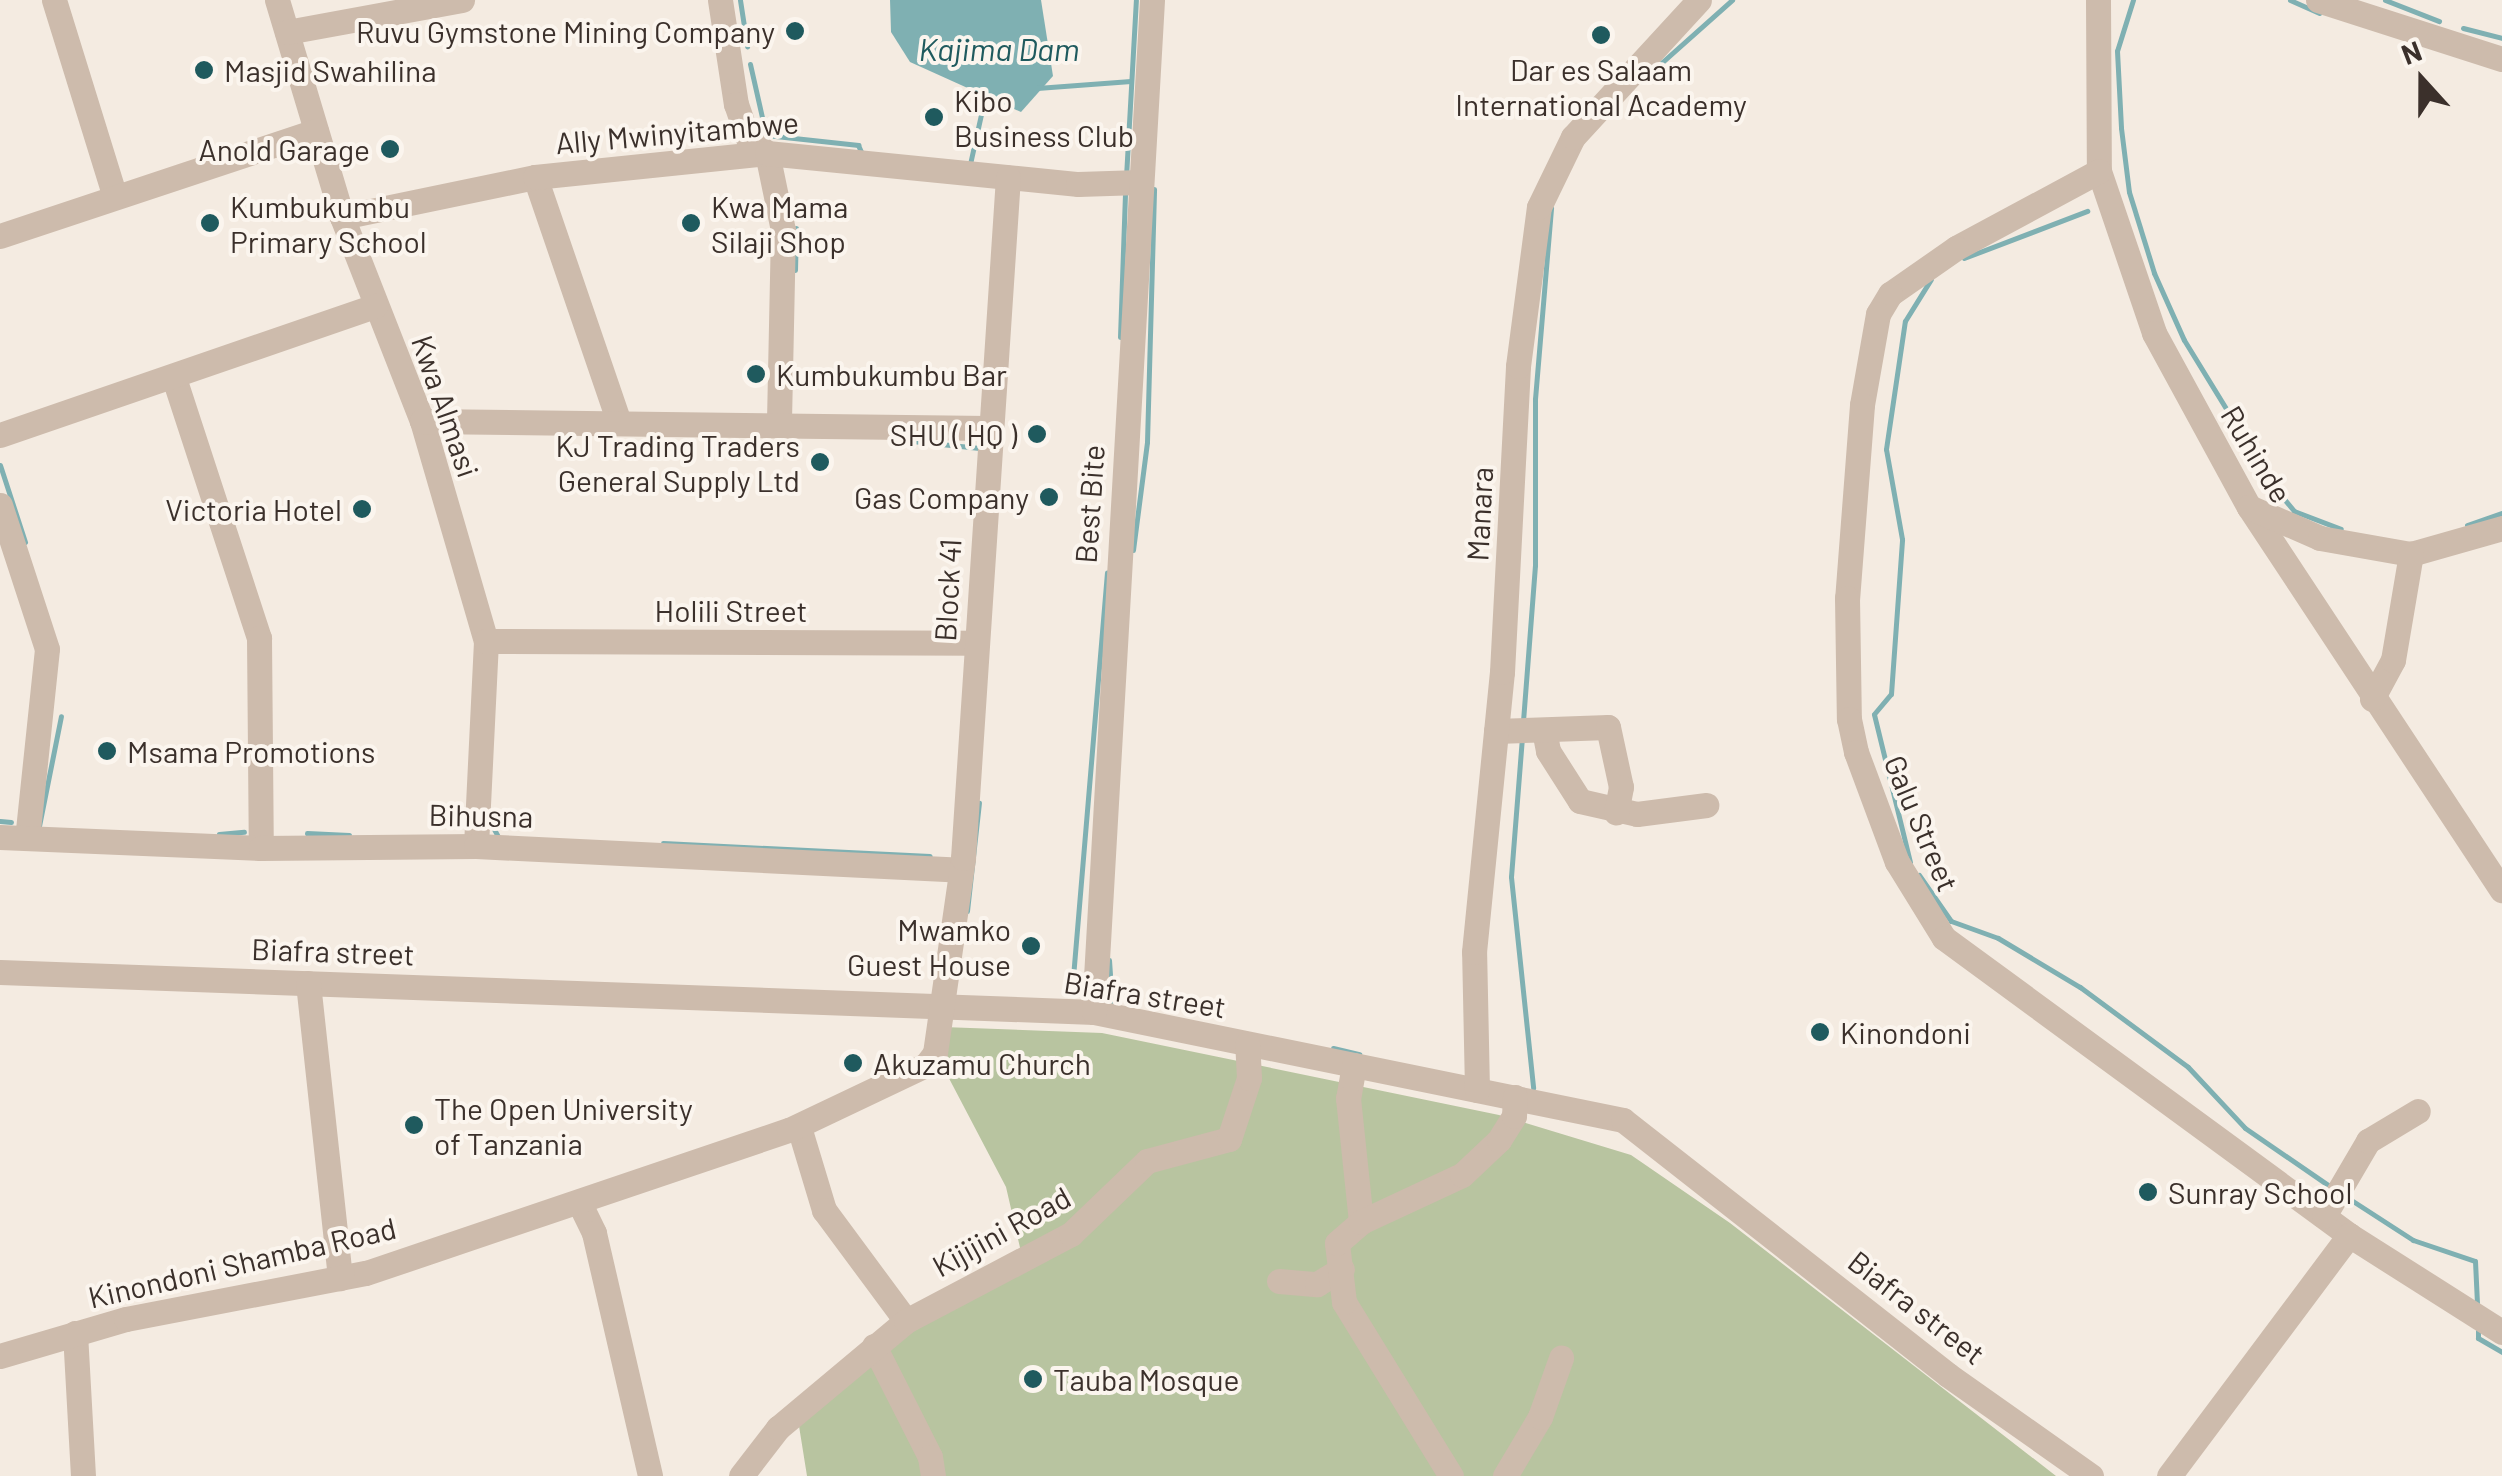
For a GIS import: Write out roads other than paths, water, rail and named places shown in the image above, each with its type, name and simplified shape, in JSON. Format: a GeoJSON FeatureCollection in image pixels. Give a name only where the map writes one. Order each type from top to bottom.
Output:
{"type":"FeatureCollection","features":[{"type":"Feature","properties":{"kind":"street"},"geometry":{"type":"LineString","coordinates":[[54,0],[114,197]]}},
{"type":"Feature","properties":{"kind":"street","name":"Kwa Almasi"},"geometry":{"type":"LineString","coordinates":[[276,0],[342,217],[422,422],[486,641],[476,846]]}},
{"type":"Feature","properties":{"kind":"street"},"geometry":{"type":"LineString","coordinates":[[287,32],[462,0]]}},
{"type":"Feature","properties":{"kind":"street"},"geometry":{"type":"LineString","coordinates":[[720,0],[736,104],[748,138],[767,153],[786,282],[779,421]]}},
{"type":"Feature","properties":{"kind":"street","name":"Best Bite"},"geometry":{"type":"LineString","coordinates":[[1094,1012],[1152,0]]}},
{"type":"Feature","properties":{"kind":"street","name":"Manara"},"geometry":{"type":"LineString","coordinates":[[1477,1090],[1474,952],[1521,731],[1518,366],[1538,207],[1554,164],[1583,123],[1700,0]]}},
{"type":"Feature","properties":{"kind":"street","name":"Ruhinde"},"geometry":{"type":"LineString","coordinates":[[2098,0],[2099,170],[2154,333],[2249,507],[2372,699],[2502,890]]}},
{"type":"Feature","properties":{"kind":"street"},"geometry":{"type":"LineString","coordinates":[[2318,0],[2502,59]]}},
{"type":"Feature","properties":{"kind":"street"},"geometry":{"type":"LineString","coordinates":[[0,236],[316,131]]}},
{"type":"Feature","properties":{"kind":"street","name":"Ally Mwinyitambwe"},"geometry":{"type":"LineString","coordinates":[[342,217],[535,177],[767,153],[1008,177],[1140,182]]}},
{"type":"Feature","properties":{"kind":"street","name":"Galu Street"},"geometry":{"type":"LineString","coordinates":[[2099,170],[1956,248],[1890,294],[1878,314],[1862,405],[1850,547],[1848,719],[1897,862],[1944,938],[2349,1235],[2502,1332]]}},
{"type":"Feature","properties":{"kind":"street"},"geometry":{"type":"LineString","coordinates":[[535,177],[619,423]]}},
{"type":"Feature","properties":{"kind":"street","name":"Block 41"},"geometry":{"type":"LineString","coordinates":[[799,1127],[926,1065],[935,1053],[960,870],[1008,177]]}},
{"type":"Feature","properties":{"kind":"street"},"geometry":{"type":"LineString","coordinates":[[0,435],[375,306]]}},
{"type":"Feature","properties":{"kind":"street"},"geometry":{"type":"LineString","coordinates":[[174,378],[259,638],[261,848]]}},
{"type":"Feature","properties":{"kind":"street"},"geometry":{"type":"LineString","coordinates":[[422,422],[779,421],[988,428]]}},
{"type":"Feature","properties":{"kind":"street"},"geometry":{"type":"LineString","coordinates":[[0,505],[47,649],[27,838]]}},
{"type":"Feature","properties":{"kind":"street"},"geometry":{"type":"LineString","coordinates":[[2249,507],[2320,538],[2411,554],[2502,528]]}},
{"type":"Feature","properties":{"kind":"street"},"geometry":{"type":"LineString","coordinates":[[2372,699],[2393,660],[2411,554]]}},
{"type":"Feature","properties":{"kind":"street","name":"Holili Street"},"geometry":{"type":"LineString","coordinates":[[486,641],[977,643]]}},
{"type":"Feature","properties":{"kind":"street"},"geometry":{"type":"LineString","coordinates":[[1521,731],[1608,726],[1620,787],[1616,813]]}},
{"type":"Feature","properties":{"kind":"street"},"geometry":{"type":"LineString","coordinates":[[1521,731],[1548,750],[1580,800],[1616,813],[1706,805]]}},
{"type":"Feature","properties":{"kind":"street","name":"Bihusna"},"geometry":{"type":"LineString","coordinates":[[0,837],[261,848],[476,846],[960,870]]}},
{"type":"Feature","properties":{"kind":"street","name":"Biafra street"},"geometry":{"type":"LineString","coordinates":[[0,972],[1094,1012],[1623,1120],[1948,1376],[2091,1476]]}},
{"type":"Feature","properties":{"kind":"street"},"geometry":{"type":"LineString","coordinates":[[308,983],[340,1278]]}},
{"type":"Feature","properties":{"kind":"street","name":"Kijijini Road"},"geometry":{"type":"LineString","coordinates":[[741,1476],[778,1428],[906,1321],[1071,1234],[1147,1161],[1230,1139],[1249,1078],[1247,1044]]}},
{"type":"Feature","properties":{"kind":"street"},"geometry":{"type":"LineString","coordinates":[[1354,1066],[1348,1098],[1360,1222]]}},
{"type":"Feature","properties":{"kind":"street"},"geometry":{"type":"LineString","coordinates":[[1452,1476],[1344,1302],[1338,1242],[1360,1222],[1462,1175],[1499,1140],[1514,1116],[1515,1097]]}},
{"type":"Feature","properties":{"kind":"street"},"geometry":{"type":"LineString","coordinates":[[2324,1216],[2368,1141],[2418,1110]]}},
{"type":"Feature","properties":{"kind":"street"},"geometry":{"type":"LineString","coordinates":[[799,1127],[824,1210],[906,1321]]}},
{"type":"Feature","properties":{"kind":"street","name":"Kinondoni Shamba Road"},"geometry":{"type":"LineString","coordinates":[[83,1476],[75,1333],[340,1278],[580,1204],[799,1127]]}},
{"type":"Feature","properties":{"kind":"street"},"geometry":{"type":"LineString","coordinates":[[580,1204],[594,1234],[650,1476]]}},
{"type":"Feature","properties":{"kind":"street"},"geometry":{"type":"LineString","coordinates":[[2170,1476],[2349,1235]]}},
{"type":"Feature","properties":{"kind":"street"},"geometry":{"type":"LineString","coordinates":[[1279,1281],[1317,1284],[1342,1269]]}},
{"type":"Feature","properties":{"kind":"street"},"geometry":{"type":"LineString","coordinates":[[0,1356],[75,1333]]}},
{"type":"Feature","properties":{"kind":"street"},"geometry":{"type":"LineString","coordinates":[[874,1346],[930,1457],[932,1476]]}},
{"type":"Feature","properties":{"kind":"street"},"geometry":{"type":"LineString","coordinates":[[1505,1476],[1540,1417],[1561,1358]]}},
{"type":"Feature","properties":{"kind":"water","name":"Kajima Dam"},"geometry":{"type":"Polygon","coordinates":[[[890,0],[1041,0],[1053,76],[1021,112],[910,62],[891,32],[890,0]]]}},
{"type":"Feature","properties":{"kind":"waterway"},"geometry":{"type":"LineString","coordinates":[[740,0],[747,46]]}},
{"type":"Feature","properties":{"kind":"waterway"},"geometry":{"type":"LineString","coordinates":[[1126,177],[1136,0]]}},
{"type":"Feature","properties":{"kind":"waterway"},"geometry":{"type":"LineString","coordinates":[[1641,81],[1732,0]]}},
{"type":"Feature","properties":{"kind":"waterway"},"geometry":{"type":"LineString","coordinates":[[2133,0],[2117,51],[2121,128],[2129,192],[2154,273],[2184,340],[2274,487],[2294,511],[2341,529]]}},
{"type":"Feature","properties":{"kind":"waterway"},"geometry":{"type":"LineString","coordinates":[[2290,0],[2319,13]]}},
{"type":"Feature","properties":{"kind":"waterway"},"geometry":{"type":"LineString","coordinates":[[2385,0],[2439,21]]}},
{"type":"Feature","properties":{"kind":"waterway"},"geometry":{"type":"LineString","coordinates":[[2463,28],[2502,38]]}},
{"type":"Feature","properties":{"kind":"waterway"},"geometry":{"type":"LineString","coordinates":[[750,64],[766,135],[858,145],[862,154]]}},
{"type":"Feature","properties":{"kind":"waterway"},"geometry":{"type":"LineString","coordinates":[[1037,88],[1131,81]]}},
{"type":"Feature","properties":{"kind":"waterway"},"geometry":{"type":"LineString","coordinates":[[970,164],[986,92]]}},
{"type":"Feature","properties":{"kind":"waterway"},"geometry":{"type":"LineString","coordinates":[[1133,550],[1147,442],[1154,189]]}},
{"type":"Feature","properties":{"kind":"waterway"},"geometry":{"type":"LineString","coordinates":[[1120,337],[1125,193]]}},
{"type":"Feature","properties":{"kind":"waterway"},"geometry":{"type":"LineString","coordinates":[[1523,721],[1535,565],[1535,399],[1551,208]]}},
{"type":"Feature","properties":{"kind":"waterway"},"geometry":{"type":"LineString","coordinates":[[1964,258],[2087,211]]}},
{"type":"Feature","properties":{"kind":"waterway"},"geometry":{"type":"LineString","coordinates":[[795,270],[796,228]]}},
{"type":"Feature","properties":{"kind":"waterway"},"geometry":{"type":"LineString","coordinates":[[1910,862],[1874,714],[1891,694],[1902,539],[1886,449],[1905,321],[1931,279]]}},
{"type":"Feature","properties":{"kind":"waterway"},"geometry":{"type":"LineString","coordinates":[[892,439],[980,448]]}},
{"type":"Feature","properties":{"kind":"waterway"},"geometry":{"type":"LineString","coordinates":[[0,465],[25,542]]}},
{"type":"Feature","properties":{"kind":"waterway"},"geometry":{"type":"LineString","coordinates":[[2467,525],[2502,513]]}},
{"type":"Feature","properties":{"kind":"waterway"},"geometry":{"type":"LineString","coordinates":[[1072,989],[1107,572]]}},
{"type":"Feature","properties":{"kind":"waterway"},"geometry":{"type":"LineString","coordinates":[[39,826],[61,716]]}},
{"type":"Feature","properties":{"kind":"waterway"},"geometry":{"type":"LineString","coordinates":[[1522,737],[1511,877],[1533,1088]]}},
{"type":"Feature","properties":{"kind":"waterway"},"geometry":{"type":"LineString","coordinates":[[967,911],[979,803]]}},
{"type":"Feature","properties":{"kind":"waterway"},"geometry":{"type":"LineString","coordinates":[[487,816],[498,837]]}},
{"type":"Feature","properties":{"kind":"waterway"},"geometry":{"type":"LineString","coordinates":[[0,821],[11,822]]}},
{"type":"Feature","properties":{"kind":"waterway"},"geometry":{"type":"LineString","coordinates":[[219,834],[244,832]]}},
{"type":"Feature","properties":{"kind":"waterway"},"geometry":{"type":"LineString","coordinates":[[307,833],[349,835]]}},
{"type":"Feature","properties":{"kind":"waterway"},"geometry":{"type":"LineString","coordinates":[[663,843],[930,856]]}},
{"type":"Feature","properties":{"kind":"waterway"},"geometry":{"type":"LineString","coordinates":[[1919,875],[1951,921],[1998,938],[2080,987],[2188,1067],[2245,1128],[2331,1187]]}},
{"type":"Feature","properties":{"kind":"waterway"},"geometry":{"type":"LineString","coordinates":[[1109,960],[1112,1004]]}},
{"type":"Feature","properties":{"kind":"waterway"},"geometry":{"type":"LineString","coordinates":[[1333,1048],[1359,1054]]}},
{"type":"Feature","properties":{"kind":"waterway"},"geometry":{"type":"LineString","coordinates":[[2345,1196],[2413,1240],[2475,1261],[2477,1303]]}},
{"type":"Feature","properties":{"kind":"waterway"},"geometry":{"type":"LineString","coordinates":[[2478,1329],[2478,1338],[2502,1352]]}},
{"type":"Feature","properties":{"kind":"place","name":"Ruvu Gymstone Mining Company"},"geometry":{"type":"Point","coordinates":[795,31]}},
{"type":"Feature","properties":{"kind":"place","name":"Dar es Salaam International Academy"},"geometry":{"type":"Point","coordinates":[1601,35]}},
{"type":"Feature","properties":{"kind":"place","name":"Masjid Swahilina"},"geometry":{"type":"Point","coordinates":[204,70]}},
{"type":"Feature","properties":{"kind":"place","name":"Kibo Business Club"},"geometry":{"type":"Point","coordinates":[934,117]}},
{"type":"Feature","properties":{"kind":"place","name":"Anold Garage"},"geometry":{"type":"Point","coordinates":[390,149]}},
{"type":"Feature","properties":{"kind":"place","name":"Kumbukumbu Primary School"},"geometry":{"type":"Point","coordinates":[210,223]}},
{"type":"Feature","properties":{"kind":"place","name":"Kwa Mama Silaji Shop"},"geometry":{"type":"Point","coordinates":[691,223]}},
{"type":"Feature","properties":{"kind":"place","name":"Kumbukumbu Bar"},"geometry":{"type":"Point","coordinates":[756,374]}},
{"type":"Feature","properties":{"kind":"place","name":"SHU ( HQ )"},"geometry":{"type":"Point","coordinates":[1037,434]}},
{"type":"Feature","properties":{"kind":"place","name":"KJ Trading Traders General Supply Ltd"},"geometry":{"type":"Point","coordinates":[820,462]}},
{"type":"Feature","properties":{"kind":"place","name":"Gas Company"},"geometry":{"type":"Point","coordinates":[1049,497]}},
{"type":"Feature","properties":{"kind":"place","name":"Victoria Hotel"},"geometry":{"type":"Point","coordinates":[362,509]}},
{"type":"Feature","properties":{"kind":"place","name":"Msama Promotions"},"geometry":{"type":"Point","coordinates":[107,751]}},
{"type":"Feature","properties":{"kind":"place","name":"Mwamko Guest House"},"geometry":{"type":"Point","coordinates":[1031,946]}},
{"type":"Feature","properties":{"kind":"place","name":"Kinondoni"},"geometry":{"type":"Point","coordinates":[1820,1032]}},
{"type":"Feature","properties":{"kind":"place","name":"Akuzamu Church"},"geometry":{"type":"Point","coordinates":[853,1063]}},
{"type":"Feature","properties":{"kind":"place","name":"The Open University of Tanzania"},"geometry":{"type":"Point","coordinates":[414,1125]}},
{"type":"Feature","properties":{"kind":"place","name":"Sunray School"},"geometry":{"type":"Point","coordinates":[2148,1192]}},
{"type":"Feature","properties":{"kind":"place","name":"Tauba Mosque"},"geometry":{"type":"Point","coordinates":[1033,1379]}}]}
